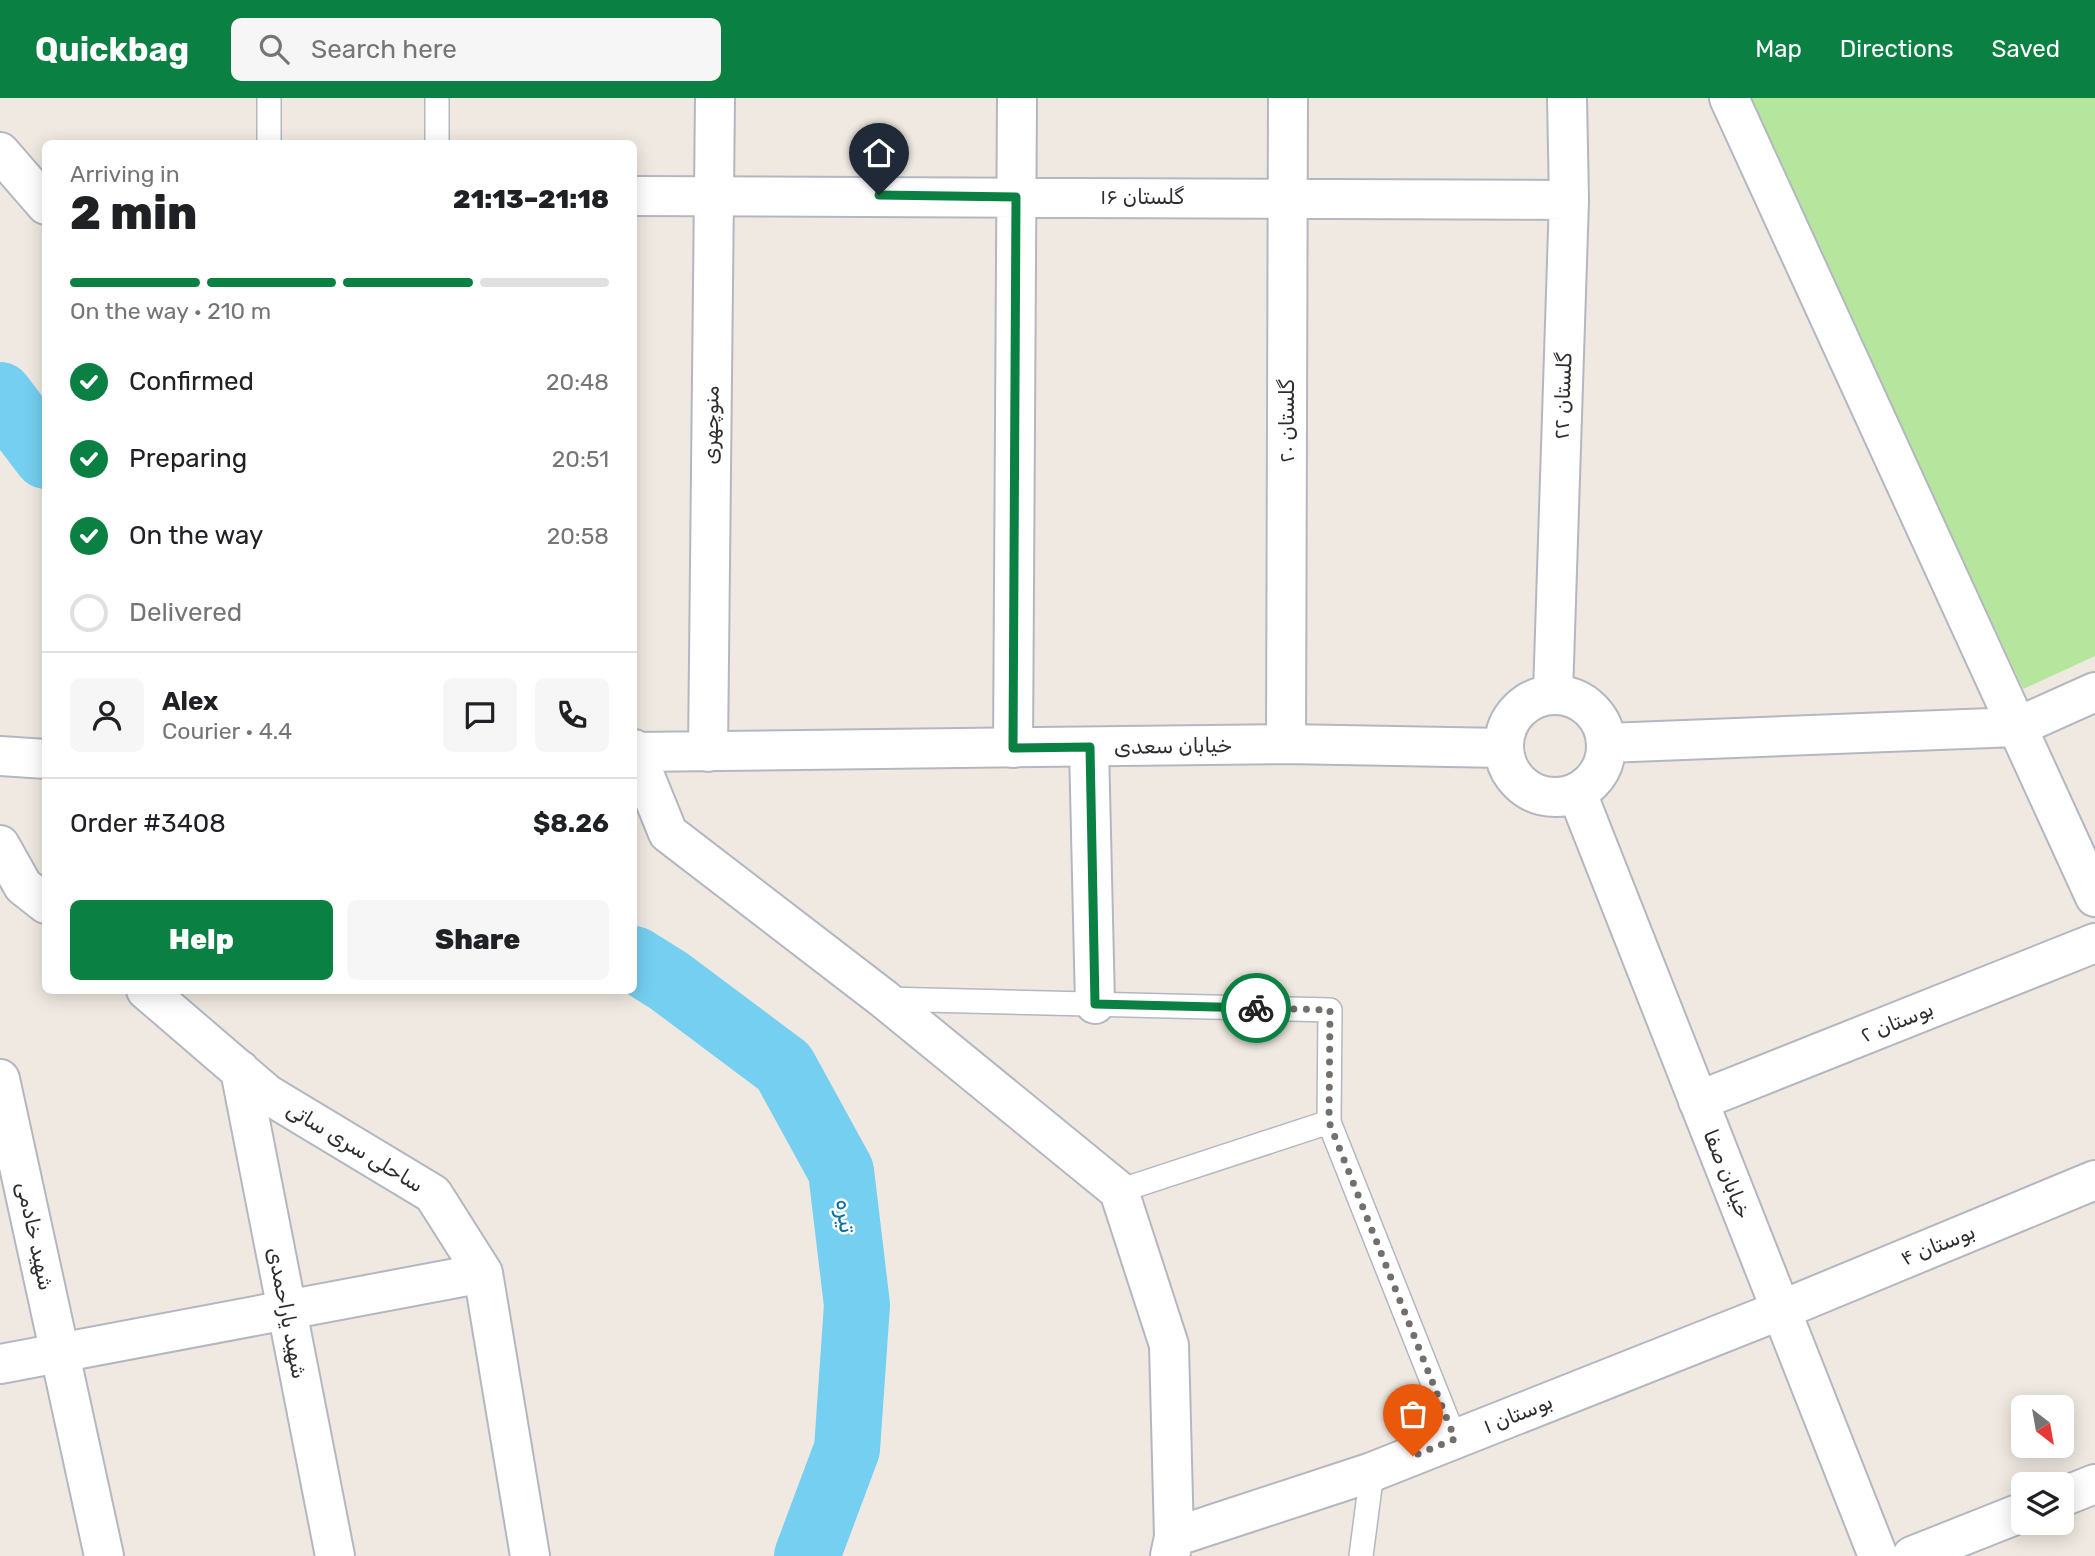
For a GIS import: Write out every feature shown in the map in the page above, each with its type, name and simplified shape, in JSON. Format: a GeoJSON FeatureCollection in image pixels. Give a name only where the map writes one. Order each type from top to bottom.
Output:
{"type":"FeatureCollection","features":[{"type":"Feature","properties":{"kind":"street","name":"منوچهری"},"geometry":{"type":"LineString","coordinates":[[708,752],[715,98]]}},
{"type":"Feature","properties":{"kind":"street"},"geometry":{"type":"LineString","coordinates":[[1013,748],[1017,98]]}},
{"type":"Feature","properties":{"kind":"street","name":"گلستان ۲۰"},"geometry":{"type":"LineString","coordinates":[[1286,744],[1288,98]]}},
{"type":"Feature","properties":{"kind":"street","name":"گلستان ۲۲"},"geometry":{"type":"LineString","coordinates":[[1553,694],[1569,200],[1567,98]]}},
{"type":"Feature","properties":{"kind":"street"},"geometry":{"type":"LineString","coordinates":[[1729,98],[2095,897]]}},
{"type":"Feature","properties":{"kind":"street"},"geometry":{"type":"LineString","coordinates":[[0,152],[42,200]]}},
{"type":"Feature","properties":{"kind":"street","name":"گلستان ۱۶"},"geometry":{"type":"LineString","coordinates":[[637,196],[714,194],[1569,200]]}},
{"type":"Feature","properties":{"kind":"street"},"geometry":{"type":"LineString","coordinates":[[1607,743],[2017,727],[2095,692]]}},
{"type":"Feature","properties":{"kind":"street"},"geometry":{"type":"LineString","coordinates":[[1553,694],[1573,697],[1590,707],[1602,723],[1607,743],[1604,763],[1593,780],[1577,793],[1558,798],[1537,795],[1520,784],[1507,768],[1503,748],[1506,729],[1516,711],[1532,699],[1553,694]]}},
{"type":"Feature","properties":{"kind":"street","name":"خیابان سعدی"},"geometry":{"type":"LineString","coordinates":[[637,751],[1286,744],[1503,748]]}},
{"type":"Feature","properties":{"kind":"street"},"geometry":{"type":"LineString","coordinates":[[1090,747],[1095,1004]]}},
{"type":"Feature","properties":{"kind":"street"},"geometry":{"type":"LineString","coordinates":[[0,756],[42,759]]}},
{"type":"Feature","properties":{"kind":"street"},"geometry":{"type":"LineString","coordinates":[[637,758],[668,832],[884,999],[1119,1191],[1169,1345],[1172,1547]]}},
{"type":"Feature","properties":{"kind":"street","name":"خیابان صفا"},"geometry":{"type":"LineString","coordinates":[[1577,793],[1878,1556]]}},
{"type":"Feature","properties":{"kind":"street"},"geometry":{"type":"LineString","coordinates":[[0,845],[23,886],[42,901]]}},
{"type":"Feature","properties":{"kind":"street","name":"بوستان ۲"},"geometry":{"type":"LineString","coordinates":[[1698,1101],[2095,943]]}},
{"type":"Feature","properties":{"kind":"street","name":"ساحلی سری ساتی"},"geometry":{"type":"LineString","coordinates":[[151,994],[267,1094],[433,1194],[484,1273],[530,1556]]}},
{"type":"Feature","properties":{"kind":"street","name":"شهید یاراحمدی"},"geometry":{"type":"LineString","coordinates":[[240,1070],[335,1556]]}},
{"type":"Feature","properties":{"kind":"street","name":"شهید خادمی"},"geometry":{"type":"LineString","coordinates":[[0,1079],[104,1556]]}},
{"type":"Feature","properties":{"kind":"street","name":"بوستان ۴"},"geometry":{"type":"LineString","coordinates":[[1781,1310],[2095,1180]]}},
{"type":"Feature","properties":{"kind":"street"},"geometry":{"type":"LineString","coordinates":[[0,1364],[484,1273]]}},
{"type":"Feature","properties":{"kind":"street","name":"بوستان ۱"},"geometry":{"type":"LineString","coordinates":[[1172,1547],[1372,1472],[1781,1310]]}},
{"type":"Feature","properties":{"kind":"street"},"geometry":{"type":"LineString","coordinates":[[2074,1492],[2095,1484]]}},
{"type":"Feature","properties":{"kind":"street"},"geometry":{"type":"LineString","coordinates":[[1912,1556],[2011,1517]]}},
{"type":"Feature","properties":{"kind":"lane"},"geometry":{"type":"LineString","coordinates":[[269,98],[269,140]]}},
{"type":"Feature","properties":{"kind":"lane"},"geometry":{"type":"LineString","coordinates":[[437,98],[437,140]]}},
{"type":"Feature","properties":{"kind":"lane"},"geometry":{"type":"LineString","coordinates":[[884,999],[1330,1010],[1329,1122],[1455,1439]]}},
{"type":"Feature","properties":{"kind":"lane"},"geometry":{"type":"LineString","coordinates":[[1119,1191],[1329,1122]]}},
{"type":"Feature","properties":{"kind":"lane"},"geometry":{"type":"LineString","coordinates":[[1361,1556],[1372,1472]]}},
{"type":"Feature","properties":{"kind":"green space"},"geometry":{"type":"Polygon","coordinates":[[[1748,98],[2095,98],[2095,656],[2023,689],[1748,98]]]}},
{"type":"Feature","properties":{"kind":"waterway","name":"تيره"},"geometry":{"type":"LineString","coordinates":[[0,395],[42,451]]}},
{"type":"Feature","properties":{"kind":"waterway","name":"تيره"},"geometry":{"type":"LineString","coordinates":[[637,961],[669,981],[784,1067],[841,1171],[857,1305],[847,1449],[807,1556]]}},
{"type":"Feature","properties":{"kind":"way so far"},"geometry":{"type":"LineString","coordinates":[[1256,1008],[1330,1010],[1329,1122],[1455,1439],[1413,1456]]}},
{"type":"Feature","properties":{"kind":"route"},"geometry":{"type":"LineString","coordinates":[[879,195],[1016,197],[1013,748],[1090,747],[1095,1004],[1256,1008]]}}]}
